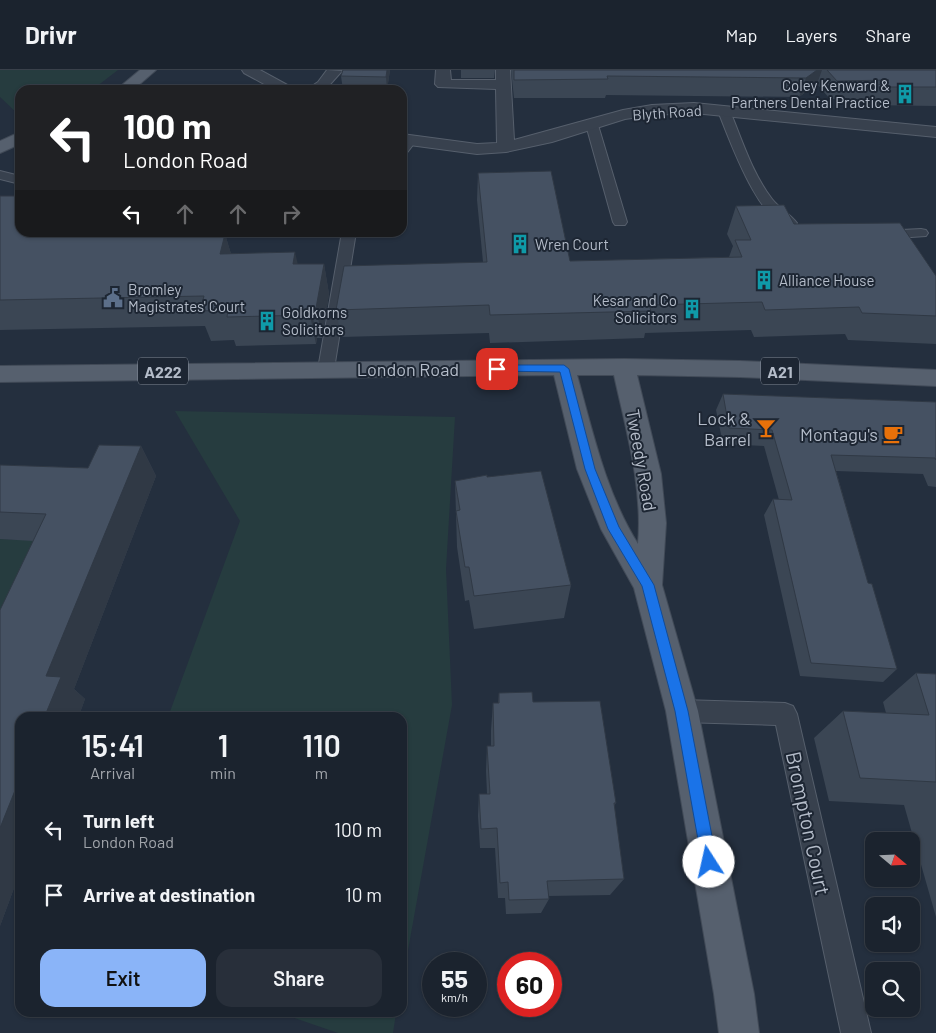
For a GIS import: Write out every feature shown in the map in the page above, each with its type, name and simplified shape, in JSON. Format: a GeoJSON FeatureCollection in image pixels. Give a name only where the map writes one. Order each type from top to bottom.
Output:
{"type":"FeatureCollection","features":[{"type":"Feature","properties":{"kind":"main road"},"geometry":{"type":"LineString","coordinates":[[130,85],[149,70]]}},
{"type":"Feature","properties":{"kind":"main road"},"geometry":{"type":"LineString","coordinates":[[0,148],[15,140]]}},
{"type":"Feature","properties":{"kind":"main road","name":"London Road"},"geometry":{"type":"LineString","coordinates":[[0,374],[624,367],[740,369],[936,378]]}},
{"type":"Feature","properties":{"kind":"main road","name":"Tweedy Road"},"geometry":{"type":"LineString","coordinates":[[624,367],[648,474],[653,522],[648,585]]}},
{"type":"Feature","properties":{"kind":"main road","name":"Tweedy Road"},"geometry":{"type":"LineString","coordinates":[[564,369],[590,469],[614,529],[648,585],[682,711],[734,994],[739,1033]]}},
{"type":"Feature","properties":{"kind":"street"},"geometry":{"type":"LineString","coordinates":[[249,70],[277,85]]}},
{"type":"Feature","properties":{"kind":"street"},"geometry":{"type":"LineString","coordinates":[[323,85],[334,70]]}},
{"type":"Feature","properties":{"kind":"street"},"geometry":{"type":"LineString","coordinates":[[443,70],[443,84],[504,78],[506,147]]}},
{"type":"Feature","properties":{"kind":"street","name":"Blyth Road"},"geometry":{"type":"LineString","coordinates":[[407,144],[477,149],[506,147],[623,115],[652,110],[694,108],[936,132]]}},
{"type":"Feature","properties":{"kind":"lane"},"geometry":{"type":"LineString","coordinates":[[724,110],[761,196],[779,216],[802,229]]}},
{"type":"Feature","properties":{"kind":"lane"},"geometry":{"type":"LineString","coordinates":[[592,125],[620,222]]}},
{"type":"Feature","properties":{"kind":"lane"},"geometry":{"type":"LineString","coordinates":[[0,175],[15,179]]}},
{"type":"Feature","properties":{"kind":"lane"},"geometry":{"type":"LineString","coordinates":[[872,236],[921,234]]}},
{"type":"Feature","properties":{"kind":"lane"},"geometry":{"type":"LineString","coordinates":[[326,369],[348,237]]}},
{"type":"Feature","properties":{"kind":"lane","name":"Brompton Court"},"geometry":{"type":"LineString","coordinates":[[682,711],[785,714],[856,1033]]}},
{"type":"Feature","properties":{"kind":"green space"},"geometry":{"type":"Polygon","coordinates":[[[0,70],[118,70],[98,85],[15,85],[15,111],[0,97],[0,70]]]}},
{"type":"Feature","properties":{"kind":"green space"},"geometry":{"type":"Polygon","coordinates":[[[175,411],[455,417],[446,569],[452,705],[407,956],[407,712],[170,712],[240,521],[175,411]]]}},
{"type":"Feature","properties":{"kind":"green space"},"geometry":{"type":"Polygon","coordinates":[[[0,539],[68,542],[0,638],[0,539]]]}},
{"type":"Feature","properties":{"kind":"green space"},"geometry":{"type":"Polygon","coordinates":[[[292,1017],[395,1017],[393,1033],[338,1033],[292,1017]]]}},
{"type":"Feature","properties":{"kind":"building"},"geometry":{"type":"Polygon","coordinates":[[[343,70],[387,70],[386,77],[341,76],[343,70]]]}},
{"type":"Feature","properties":{"kind":"building"},"geometry":{"type":"Polygon","coordinates":[[[514,70],[817,70],[806,78],[607,76],[608,79],[514,80],[514,70]]]}},
{"type":"Feature","properties":{"kind":"building"},"geometry":{"type":"Polygon","coordinates":[[[827,70],[936,70],[936,87],[874,87],[889,80],[837,81],[827,70]]]}},
{"type":"Feature","properties":{"kind":"building"},"geometry":{"type":"Polygon","coordinates":[[[551,171],[570,261],[742,257],[735,240],[751,240],[736,206],[784,205],[794,224],[900,223],[936,276],[936,316],[862,313],[859,307],[765,310],[762,302],[649,305],[651,311],[490,315],[489,305],[336,310],[344,266],[487,262],[478,173],[551,171]]]}},
{"type":"Feature","properties":{"kind":"building"},"geometry":{"type":"Polygon","coordinates":[[[0,196],[15,196],[15,237],[224,237],[220,254],[295,252],[293,264],[324,264],[316,308],[311,308],[310,315],[227,317],[228,310],[200,311],[204,296],[0,300],[0,196]]]}},
{"type":"Feature","properties":{"kind":"building"},"geometry":{"type":"Polygon","coordinates":[[[723,394],[936,402],[936,460],[935,458],[831,455],[868,583],[872,584],[897,669],[811,663],[773,499],[792,500],[772,430],[729,428],[723,394]]]}},
{"type":"Feature","properties":{"kind":"building"},"geometry":{"type":"Polygon","coordinates":[[[99,445],[141,446],[46,676],[61,677],[46,712],[15,712],[15,790],[0,828],[0,610],[46,514],[0,512],[0,465],[88,468],[99,445]]]}},
{"type":"Feature","properties":{"kind":"building"},"geometry":{"type":"Polygon","coordinates":[[[541,471],[571,585],[474,596],[469,567],[465,567],[456,511],[460,510],[455,481],[487,475],[487,477],[541,471]]]}},
{"type":"Feature","properties":{"kind":"building"},"geometry":{"type":"Polygon","coordinates":[[[916,673],[936,674],[936,782],[860,778],[843,711],[929,715],[916,673]]]}},
{"type":"Feature","properties":{"kind":"building"},"geometry":{"type":"Polygon","coordinates":[[[532,692],[533,702],[600,701],[616,803],[614,803],[624,879],[547,881],[549,899],[509,900],[508,882],[500,883],[497,828],[481,829],[479,794],[490,794],[487,746],[494,746],[493,703],[499,703],[499,693],[532,692]]]}},
{"type":"Feature","properties":{"kind":"place","name":"Coley Kenward & Partners Dental Practice"},"geometry":{"type":"Point","coordinates":[905,94]}},
{"type":"Feature","properties":{"kind":"place","name":"Wren Court"},"geometry":{"type":"Point","coordinates":[520,244]}},
{"type":"Feature","properties":{"kind":"place","name":"Alliance House"},"geometry":{"type":"Point","coordinates":[764,280]}},
{"type":"Feature","properties":{"kind":"place","name":"Bromley Magistrates' Court"},"geometry":{"type":"Point","coordinates":[113,298]}},
{"type":"Feature","properties":{"kind":"place","name":"Kesar and Co Solicitors"},"geometry":{"type":"Point","coordinates":[692,309]}},
{"type":"Feature","properties":{"kind":"place","name":"Goldkorns Solicitors"},"geometry":{"type":"Point","coordinates":[267,321]}},
{"type":"Feature","properties":{"kind":"place","name":"Lock & Barrel"},"geometry":{"type":"Point","coordinates":[766,428]}},
{"type":"Feature","properties":{"kind":"place","name":"Montagu's"},"geometry":{"type":"Point","coordinates":[893,434]}},
{"type":"Feature","properties":{"kind":"route"},"geometry":{"type":"LineString","coordinates":[[497,369],[564,369],[590,469],[614,529],[648,585],[682,711],[709,862]]}}]}
